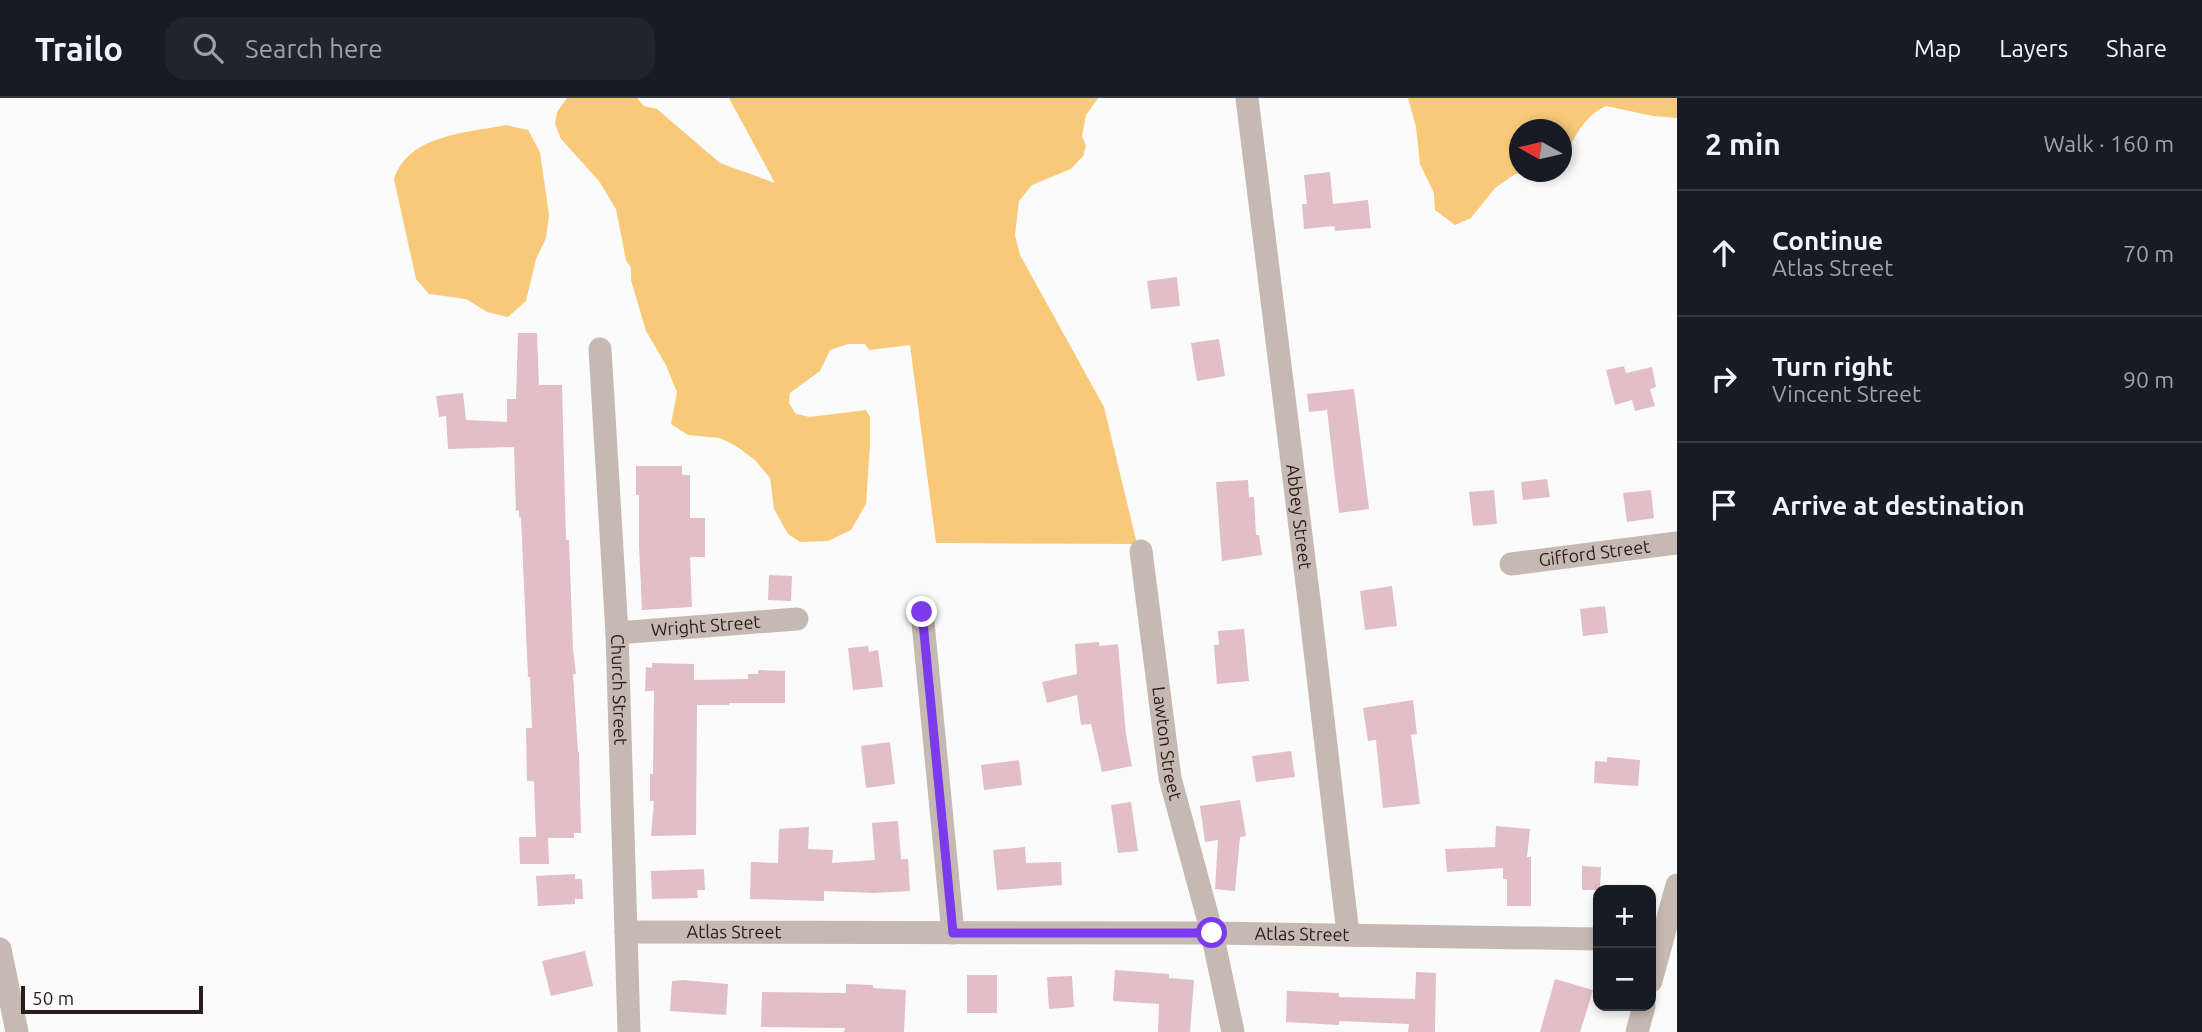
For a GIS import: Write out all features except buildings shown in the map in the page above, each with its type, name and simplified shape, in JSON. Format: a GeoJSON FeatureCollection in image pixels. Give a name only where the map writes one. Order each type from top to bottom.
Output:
{"type":"FeatureCollection","features":[{"type":"Feature","properties":{"kind":"street","name":"Abbey Street"},"geometry":{"type":"LineString","coordinates":[[1247,98],[1348,934]]}},
{"type":"Feature","properties":{"kind":"street","name":"Church Street"},"geometry":{"type":"LineString","coordinates":[[600,349],[617,633],[629,1032]]}},
{"type":"Feature","properties":{"kind":"street","name":"Gifford Street"},"geometry":{"type":"LineString","coordinates":[[1511,564],[1677,542]]}},
{"type":"Feature","properties":{"kind":"street","name":"Lawton Street"},"geometry":{"type":"LineString","coordinates":[[1141,551],[1170,778],[1212,933],[1233,1032]]}},
{"type":"Feature","properties":{"kind":"street"},"geometry":{"type":"LineString","coordinates":[[922,612],[953,933]]}},
{"type":"Feature","properties":{"kind":"street","name":"Wright Street"},"geometry":{"type":"LineString","coordinates":[[617,633],[797,619]]}},
{"type":"Feature","properties":{"kind":"street"},"geometry":{"type":"LineString","coordinates":[[1656,939],[1677,885]]}},
{"type":"Feature","properties":{"kind":"street","name":"Atlas Street"},"geometry":{"type":"LineString","coordinates":[[626,932],[1212,933],[1593,939]]}},
{"type":"Feature","properties":{"kind":"street"},"geometry":{"type":"LineString","coordinates":[[0,949],[18,1032]]}},
{"type":"Feature","properties":{"kind":"street"},"geometry":{"type":"LineString","coordinates":[[1637,1032],[1643,1011]]}},
{"type":"Feature","properties":{"kind":"shaded area"},"geometry":{"type":"Polygon","coordinates":[[[567,98],[637,98],[644,106],[657,109],[720,163],[775,183],[729,98],[1098,98],[1086,115],[1082,136],[1086,146],[1083,156],[1071,169],[1032,185],[1019,201],[1015,235],[1020,255],[1104,407],[1137,544],[936,543],[910,345],[869,350],[865,344],[848,344],[830,350],[820,371],[790,393],[789,403],[796,414],[810,417],[866,410],[870,417],[870,444],[866,504],[851,530],[828,541],[800,542],[788,534],[774,509],[770,478],[755,460],[720,438],[688,435],[671,424],[677,392],[666,365],[646,331],[631,280],[631,268],[626,260],[616,209],[599,181],[561,139],[555,124],[557,112],[567,98]]]}},
{"type":"Feature","properties":{"kind":"shaded area"},"geometry":{"type":"Polygon","coordinates":[[[1408,98],[1677,98],[1677,118],[1606,106],[1585,122],[1572,142],[1572,119],[1509,119],[1509,178],[1495,188],[1471,218],[1455,225],[1435,210],[1434,193],[1420,164],[1416,127],[1408,98]]]}},
{"type":"Feature","properties":{"kind":"shaded area"},"geometry":{"type":"Polygon","coordinates":[[[506,125],[528,130],[540,152],[549,215],[546,238],[536,259],[526,301],[508,317],[487,312],[466,299],[429,294],[416,279],[394,179],[412,153],[426,144],[457,134],[506,125]]]}},
{"type":"Feature","properties":{"kind":"route"},"geometry":{"type":"LineString","coordinates":[[922,612],[953,933],[1212,933]]}}]}
